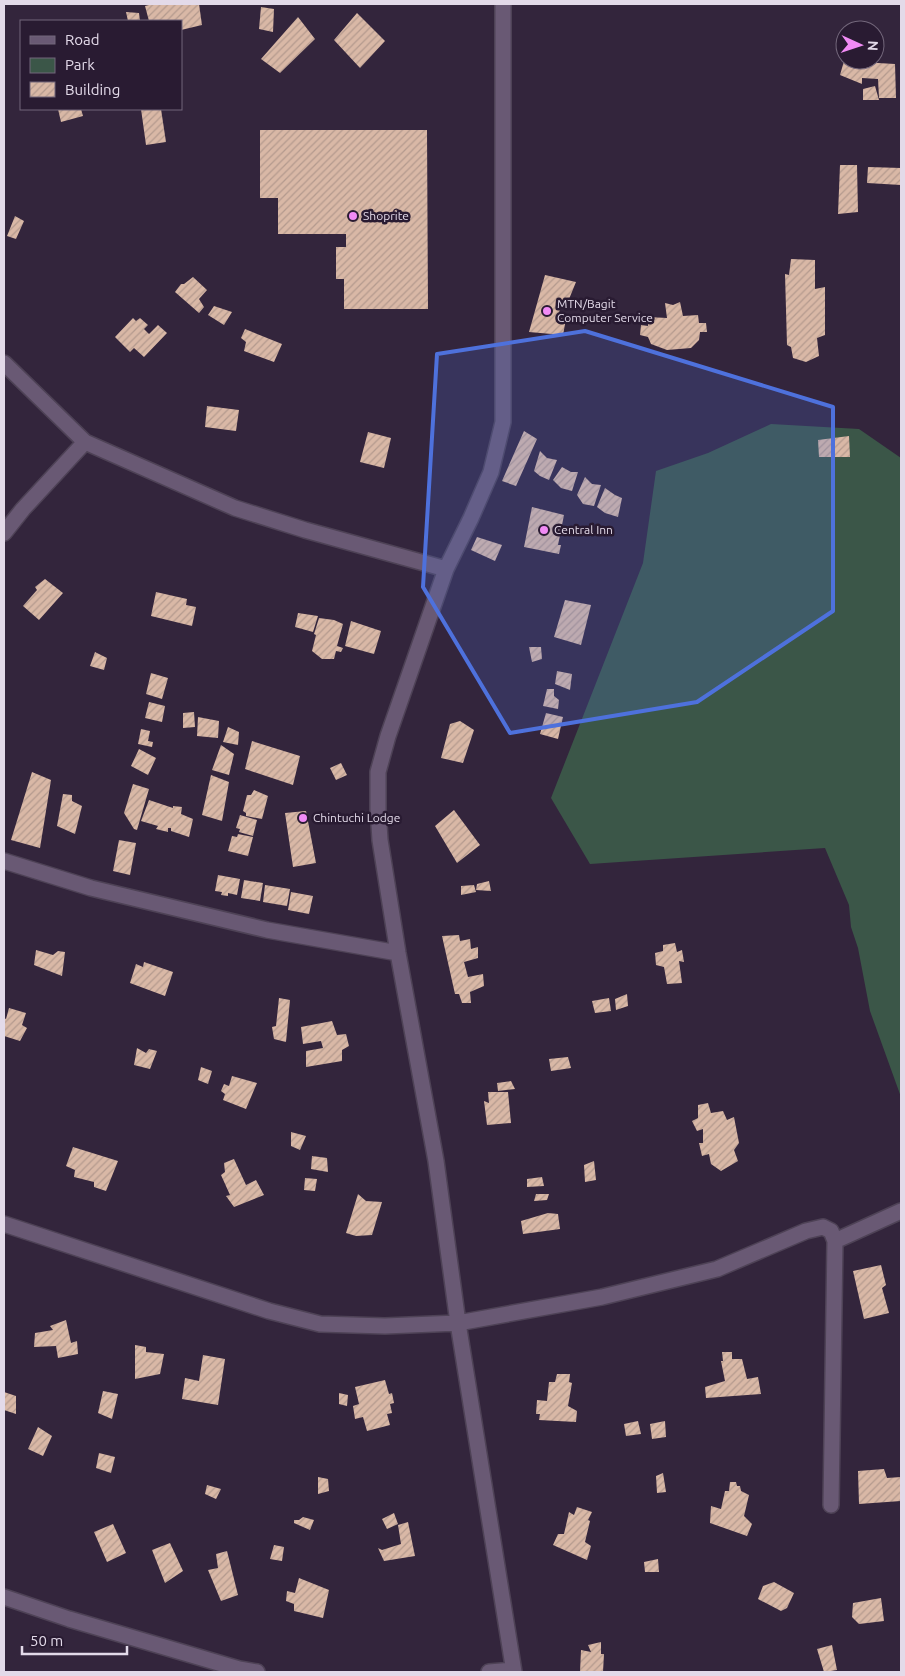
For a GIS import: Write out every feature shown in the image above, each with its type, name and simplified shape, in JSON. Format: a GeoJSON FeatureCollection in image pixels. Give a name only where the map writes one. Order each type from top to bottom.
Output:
{"type":"FeatureCollection","features":[{"type":"Feature","properties":{"kind":"street"},"geometry":{"type":"LineString","coordinates":[[489,1672],[513,1671],[458,1323],[436,1161],[398,953],[380,840],[378,772],[399,702],[446,569],[491,472],[504,422],[503,4]]}},
{"type":"Feature","properties":{"kind":"street"},"geometry":{"type":"LineString","coordinates":[[4,363],[85,442],[235,508],[305,530],[446,569]]}},
{"type":"Feature","properties":{"kind":"street"},"geometry":{"type":"LineString","coordinates":[[4,533],[23,509],[85,442]]}},
{"type":"Feature","properties":{"kind":"street"},"geometry":{"type":"LineString","coordinates":[[4,861],[92,888],[268,930],[398,953]]}},
{"type":"Feature","properties":{"kind":"street"},"geometry":{"type":"LineString","coordinates":[[836,1241],[901,1211]]}},
{"type":"Feature","properties":{"kind":"street"},"geometry":{"type":"LineString","coordinates":[[4,1224],[270,1312],[320,1324],[385,1326],[458,1323],[602,1298],[717,1269],[806,1231],[823,1227],[831,1231],[836,1241],[830,1505]]}},
{"type":"Feature","properties":{"kind":"street"},"geometry":{"type":"LineString","coordinates":[[4,1597],[78,1622],[239,1669],[257,1672]]}},
{"type":"Feature","properties":{"kind":"highlighted area"},"geometry":{"type":"Polygon","coordinates":[[[585,331],[833,407],[833,611],[697,702],[510,733],[423,587],[437,354],[585,331]]]}},
{"type":"Feature","properties":{"kind":"green space"},"geometry":{"type":"Polygon","coordinates":[[[771,424],[859,429],[901,458],[901,1097],[870,1011],[858,948],[851,927],[849,905],[825,848],[590,864],[551,798],[643,563],[656,471],[708,453],[771,424]]]}},
{"type":"Feature","properties":{"kind":"building"},"geometry":{"type":"Polygon","coordinates":[[[153,4],[199,4],[202,25],[182,30],[182,20],[149,20],[145,6],[153,4]]]}},
{"type":"Feature","properties":{"kind":"building"},"geometry":{"type":"Polygon","coordinates":[[[261,7],[274,9],[273,32],[259,29],[261,7]]]}},
{"type":"Feature","properties":{"kind":"building"},"geometry":{"type":"Polygon","coordinates":[[[126,12],[139,13],[140,20],[128,20],[126,12]]]}},
{"type":"Feature","properties":{"kind":"building"},"geometry":{"type":"Polygon","coordinates":[[[357,13],[385,41],[360,68],[334,40],[357,13]]]}},
{"type":"Feature","properties":{"kind":"building"},"geometry":{"type":"Polygon","coordinates":[[[298,17],[315,39],[280,73],[261,59],[298,17]]]}},
{"type":"Feature","properties":{"kind":"building"},"geometry":{"type":"Polygon","coordinates":[[[885,63],[895,64],[896,98],[879,98],[878,79],[862,78],[862,84],[840,75],[841,70],[885,70],[885,63]]]}},
{"type":"Feature","properties":{"kind":"building"},"geometry":{"type":"Polygon","coordinates":[[[875,86],[879,100],[863,100],[863,89],[875,86]]]}},
{"type":"Feature","properties":{"kind":"building"},"geometry":{"type":"Polygon","coordinates":[[[58,110],[81,110],[83,116],[61,122],[58,110]]]}},
{"type":"Feature","properties":{"kind":"building"},"geometry":{"type":"Polygon","coordinates":[[[141,110],[161,110],[166,142],[146,145],[141,110]]]}},
{"type":"Feature","properties":{"kind":"building","name":"Shoprite"},"geometry":{"type":"Polygon","coordinates":[[[260,130],[427,130],[428,309],[344,309],[344,279],[336,279],[336,247],[346,247],[346,234],[278,234],[278,198],[260,198],[260,130]]]}},
{"type":"Feature","properties":{"kind":"building"},"geometry":{"type":"Polygon","coordinates":[[[840,165],[857,165],[858,212],[838,214],[840,165]]]}},
{"type":"Feature","properties":{"kind":"building"},"geometry":{"type":"Polygon","coordinates":[[[868,167],[901,168],[901,185],[867,183],[868,167]]]}},
{"type":"Feature","properties":{"kind":"building"},"geometry":{"type":"Polygon","coordinates":[[[15,216],[24,221],[16,239],[7,236],[15,216]]]}},
{"type":"Feature","properties":{"kind":"building"},"geometry":{"type":"Polygon","coordinates":[[[791,259],[815,260],[815,289],[825,287],[825,335],[817,338],[819,356],[806,362],[793,358],[791,347],[787,345],[785,274],[789,275],[791,259]]]}},
{"type":"Feature","properties":{"kind":"building","name":"MTN/Bagit Computer Service"},"geometry":{"type":"Polygon","coordinates":[[[545,275],[576,282],[567,304],[561,303],[558,318],[566,319],[563,335],[529,332],[545,275]]]}},
{"type":"Feature","properties":{"kind":"building"},"geometry":{"type":"Polygon","coordinates":[[[193,277],[207,290],[199,299],[204,307],[199,313],[175,292],[181,284],[184,284],[193,277]]]}},
{"type":"Feature","properties":{"kind":"building"},"geometry":{"type":"Polygon","coordinates":[[[680,302],[683,316],[698,315],[699,323],[706,323],[707,332],[700,332],[699,340],[691,348],[667,350],[651,344],[648,337],[640,335],[641,325],[648,326],[648,317],[667,318],[665,303],[673,305],[680,302]]]}},
{"type":"Feature","properties":{"kind":"building"},"geometry":{"type":"Polygon","coordinates":[[[214,306],[232,312],[224,325],[208,315],[214,306]]]}},
{"type":"Feature","properties":{"kind":"building"},"geometry":{"type":"Polygon","coordinates":[[[133,318],[136,321],[140,318],[148,325],[144,329],[149,334],[158,325],[167,333],[144,357],[134,348],[130,352],[115,337],[133,318]]]}},
{"type":"Feature","properties":{"kind":"building"},"geometry":{"type":"Polygon","coordinates":[[[245,329],[282,344],[274,362],[244,351],[246,342],[241,338],[245,329]]]}},
{"type":"Feature","properties":{"kind":"building"},"geometry":{"type":"Polygon","coordinates":[[[207,406],[239,410],[236,431],[205,427],[207,406]]]}},
{"type":"Feature","properties":{"kind":"building"},"geometry":{"type":"Polygon","coordinates":[[[524,431],[537,439],[516,486],[502,481],[524,431]]]}},
{"type":"Feature","properties":{"kind":"building"},"geometry":{"type":"Polygon","coordinates":[[[368,432],[391,438],[384,468],[360,462],[368,432]]]}},
{"type":"Feature","properties":{"kind":"building"},"geometry":{"type":"Polygon","coordinates":[[[849,436],[850,457],[819,457],[818,440],[849,436]]]}},
{"type":"Feature","properties":{"kind":"building"},"geometry":{"type":"Polygon","coordinates":[[[540,451],[547,458],[557,460],[549,480],[534,471],[540,451]]]}},
{"type":"Feature","properties":{"kind":"building"},"geometry":{"type":"Polygon","coordinates":[[[562,467],[571,472],[578,472],[572,491],[561,488],[553,480],[562,467]]]}},
{"type":"Feature","properties":{"kind":"building"},"geometry":{"type":"Polygon","coordinates":[[[585,477],[592,484],[601,485],[594,506],[583,504],[577,495],[585,477]]]}},
{"type":"Feature","properties":{"kind":"building"},"geometry":{"type":"Polygon","coordinates":[[[605,488],[622,498],[618,517],[605,513],[597,507],[605,488]]]}},
{"type":"Feature","properties":{"kind":"building","name":"Central Inn"},"geometry":{"type":"Polygon","coordinates":[[[532,507],[564,515],[558,545],[561,545],[559,554],[524,547],[532,507]]]}},
{"type":"Feature","properties":{"kind":"building"},"geometry":{"type":"Polygon","coordinates":[[[477,537],[502,545],[495,561],[471,550],[477,537]]]}},
{"type":"Feature","properties":{"kind":"building"},"geometry":{"type":"Polygon","coordinates":[[[45,579],[63,593],[39,620],[23,606],[37,590],[35,587],[45,579]]]}},
{"type":"Feature","properties":{"kind":"building"},"geometry":{"type":"Polygon","coordinates":[[[156,592],[187,599],[186,605],[196,607],[192,626],[151,616],[156,592]]]}},
{"type":"Feature","properties":{"kind":"building"},"geometry":{"type":"Polygon","coordinates":[[[565,600],[591,605],[581,645],[554,637],[565,600]]]}},
{"type":"Feature","properties":{"kind":"building"},"geometry":{"type":"Polygon","coordinates":[[[298,613],[318,616],[313,632],[295,627],[298,613]]]}},
{"type":"Feature","properties":{"kind":"building"},"geometry":{"type":"Polygon","coordinates":[[[319,618],[334,620],[343,624],[337,646],[343,648],[341,652],[336,651],[334,659],[322,659],[312,651],[316,635],[314,634],[319,618]]]}},
{"type":"Feature","properties":{"kind":"building"},"geometry":{"type":"Polygon","coordinates":[[[351,621],[381,631],[374,654],[345,646],[351,621]]]}},
{"type":"Feature","properties":{"kind":"building"},"geometry":{"type":"Polygon","coordinates":[[[529,647],[541,647],[542,659],[532,662],[529,647]]]}},
{"type":"Feature","properties":{"kind":"building"},"geometry":{"type":"Polygon","coordinates":[[[95,652],[107,658],[104,670],[90,666],[95,652]]]}},
{"type":"Feature","properties":{"kind":"building"},"geometry":{"type":"Polygon","coordinates":[[[557,671],[572,674],[570,690],[555,684],[557,671]]]}},
{"type":"Feature","properties":{"kind":"building"},"geometry":{"type":"Polygon","coordinates":[[[151,673],[168,678],[162,699],[146,694],[151,673]]]}},
{"type":"Feature","properties":{"kind":"building"},"geometry":{"type":"Polygon","coordinates":[[[547,689],[554,689],[554,696],[559,700],[558,709],[543,706],[547,689]]]}},
{"type":"Feature","properties":{"kind":"building"},"geometry":{"type":"Polygon","coordinates":[[[149,702],[165,706],[162,722],[145,718],[149,702]]]}},
{"type":"Feature","properties":{"kind":"building"},"geometry":{"type":"Polygon","coordinates":[[[194,712],[195,727],[183,728],[183,713],[194,712]]]}},
{"type":"Feature","properties":{"kind":"building"},"geometry":{"type":"Polygon","coordinates":[[[546,713],[563,717],[558,739],[540,734],[546,713]]]}},
{"type":"Feature","properties":{"kind":"building"},"geometry":{"type":"Polygon","coordinates":[[[198,717],[219,721],[218,738],[197,736],[198,717]]]}},
{"type":"Feature","properties":{"kind":"building"},"geometry":{"type":"Polygon","coordinates":[[[460,721],[474,730],[463,763],[441,758],[450,724],[460,721]]]}},
{"type":"Feature","properties":{"kind":"building"},"geometry":{"type":"Polygon","coordinates":[[[228,727],[239,732],[238,745],[223,742],[228,727]]]}},
{"type":"Feature","properties":{"kind":"building"},"geometry":{"type":"Polygon","coordinates":[[[141,729],[150,731],[148,741],[153,742],[152,747],[138,744],[141,729]]]}},
{"type":"Feature","properties":{"kind":"building"},"geometry":{"type":"Polygon","coordinates":[[[252,741],[300,756],[293,785],[245,769],[252,741]]]}},
{"type":"Feature","properties":{"kind":"building"},"geometry":{"type":"Polygon","coordinates":[[[221,745],[234,754],[229,775],[212,770],[221,745]]]}},
{"type":"Feature","properties":{"kind":"building"},"geometry":{"type":"Polygon","coordinates":[[[139,749],[156,758],[148,775],[131,766],[139,749]]]}},
{"type":"Feature","properties":{"kind":"building"},"geometry":{"type":"Polygon","coordinates":[[[341,763],[347,775],[336,780],[330,768],[341,763]]]}},
{"type":"Feature","properties":{"kind":"building"},"geometry":{"type":"Polygon","coordinates":[[[32,772],[51,780],[40,848],[11,840],[32,772]]]}},
{"type":"Feature","properties":{"kind":"building"},"geometry":{"type":"Polygon","coordinates":[[[211,775],[229,782],[222,821],[202,815],[211,775]]]}},
{"type":"Feature","properties":{"kind":"building"},"geometry":{"type":"Polygon","coordinates":[[[133,784],[149,789],[137,830],[134,829],[124,813],[133,784]]]}},
{"type":"Feature","properties":{"kind":"building"},"geometry":{"type":"Polygon","coordinates":[[[254,790],[268,796],[262,819],[246,816],[246,813],[243,811],[247,795],[251,795],[254,790]]]}},
{"type":"Feature","properties":{"kind":"building"},"geometry":{"type":"Polygon","coordinates":[[[63,794],[72,795],[72,801],[82,806],[75,834],[57,826],[63,794]]]}},
{"type":"Feature","properties":{"kind":"building"},"geometry":{"type":"Polygon","coordinates":[[[149,800],[173,808],[173,806],[182,807],[181,814],[193,819],[189,837],[171,831],[171,828],[168,828],[168,832],[156,829],[158,826],[141,821],[149,800]]]}},
{"type":"Feature","properties":{"kind":"building"},"geometry":{"type":"Polygon","coordinates":[[[454,810],[480,845],[457,863],[435,826],[454,810]]]}},
{"type":"Feature","properties":{"kind":"building"},"geometry":{"type":"Polygon","coordinates":[[[306,811],[316,863],[293,867],[285,813],[306,811]]]}},
{"type":"Feature","properties":{"kind":"building"},"geometry":{"type":"Polygon","coordinates":[[[240,815],[257,820],[253,836],[239,832],[240,829],[236,828],[240,815]]]}},
{"type":"Feature","properties":{"kind":"building"},"geometry":{"type":"Polygon","coordinates":[[[238,834],[253,837],[248,856],[228,851],[232,836],[237,837],[238,834]]]}},
{"type":"Feature","properties":{"kind":"building"},"geometry":{"type":"Polygon","coordinates":[[[119,840],[136,843],[130,875],[113,871],[119,840]]]}},
{"type":"Feature","properties":{"kind":"building"},"geometry":{"type":"Polygon","coordinates":[[[218,875],[240,879],[237,895],[228,893],[228,896],[221,895],[222,892],[215,891],[218,875]]]}},
{"type":"Feature","properties":{"kind":"building"},"geometry":{"type":"Polygon","coordinates":[[[244,880],[263,883],[260,901],[241,898],[244,880]]]}},
{"type":"Feature","properties":{"kind":"building"},"geometry":{"type":"Polygon","coordinates":[[[489,881],[491,891],[476,890],[477,884],[489,881]]]}},
{"type":"Feature","properties":{"kind":"building"},"geometry":{"type":"Polygon","coordinates":[[[265,885],[290,889],[287,906],[263,902],[265,885]]]}},
{"type":"Feature","properties":{"kind":"building"},"geometry":{"type":"Polygon","coordinates":[[[474,885],[476,892],[461,895],[461,886],[474,885]]]}},
{"type":"Feature","properties":{"kind":"building"},"geometry":{"type":"Polygon","coordinates":[[[291,892],[313,896],[309,914],[288,910],[291,892]]]}},
{"type":"Feature","properties":{"kind":"building"},"geometry":{"type":"Polygon","coordinates":[[[459,935],[460,941],[470,939],[471,949],[478,947],[478,958],[464,962],[468,977],[483,974],[484,986],[470,992],[471,1003],[462,1003],[459,994],[455,994],[442,936],[459,935]]]}},
{"type":"Feature","properties":{"kind":"building"},"geometry":{"type":"Polygon","coordinates":[[[675,943],[677,952],[682,950],[684,962],[679,961],[682,983],[667,984],[664,967],[656,965],[655,953],[663,951],[663,945],[675,943]]]}},
{"type":"Feature","properties":{"kind":"building"},"geometry":{"type":"Polygon","coordinates":[[[36,950],[53,955],[58,951],[65,952],[62,976],[34,965],[36,950]]]}},
{"type":"Feature","properties":{"kind":"building"},"geometry":{"type":"Polygon","coordinates":[[[144,962],[173,972],[165,996],[130,983],[136,964],[143,967],[144,962]]]}},
{"type":"Feature","properties":{"kind":"building"},"geometry":{"type":"Polygon","coordinates":[[[627,994],[628,1006],[616,1010],[615,999],[627,994]]]}},
{"type":"Feature","properties":{"kind":"building"},"geometry":{"type":"Polygon","coordinates":[[[279,998],[290,1000],[286,1042],[274,1039],[272,1027],[276,1026],[279,998]]]}},
{"type":"Feature","properties":{"kind":"building"},"geometry":{"type":"Polygon","coordinates":[[[609,998],[611,1011],[595,1013],[592,1001],[609,998]]]}},
{"type":"Feature","properties":{"kind":"building"},"geometry":{"type":"Polygon","coordinates":[[[9,1008],[26,1013],[22,1025],[27,1028],[20,1041],[4,1036],[4,1018],[6,1019],[9,1008]]]}},
{"type":"Feature","properties":{"kind":"building"},"geometry":{"type":"Polygon","coordinates":[[[332,1021],[337,1035],[346,1034],[349,1046],[342,1050],[342,1061],[306,1067],[306,1051],[323,1048],[321,1041],[303,1044],[301,1027],[332,1021]]]}},
{"type":"Feature","properties":{"kind":"building"},"geometry":{"type":"Polygon","coordinates":[[[137,1048],[146,1053],[149,1049],[157,1051],[150,1069],[134,1065],[137,1048]]]}},
{"type":"Feature","properties":{"kind":"building"},"geometry":{"type":"Polygon","coordinates":[[[568,1057],[571,1068],[551,1071],[549,1059],[568,1057]]]}},
{"type":"Feature","properties":{"kind":"building"},"geometry":{"type":"Polygon","coordinates":[[[201,1067],[212,1071],[208,1084],[198,1080],[201,1067]]]}},
{"type":"Feature","properties":{"kind":"building"},"geometry":{"type":"Polygon","coordinates":[[[232,1076],[257,1083],[246,1109],[223,1100],[225,1094],[221,1091],[224,1084],[229,1086],[232,1076]]]}},
{"type":"Feature","properties":{"kind":"building"},"geometry":{"type":"Polygon","coordinates":[[[511,1081],[515,1089],[498,1091],[497,1083],[511,1081]]]}},
{"type":"Feature","properties":{"kind":"building"},"geometry":{"type":"Polygon","coordinates":[[[488,1092],[508,1092],[511,1123],[487,1125],[484,1101],[489,1103],[488,1092]]]}},
{"type":"Feature","properties":{"kind":"building"},"geometry":{"type":"Polygon","coordinates":[[[708,1103],[711,1113],[723,1111],[727,1120],[734,1117],[739,1143],[734,1150],[738,1161],[721,1171],[711,1164],[709,1154],[702,1156],[699,1143],[703,1143],[703,1129],[697,1131],[692,1121],[698,1118],[698,1105],[708,1103]]]}},
{"type":"Feature","properties":{"kind":"building"},"geometry":{"type":"Polygon","coordinates":[[[291,1132],[306,1136],[300,1150],[291,1146],[291,1132]]]}},
{"type":"Feature","properties":{"kind":"building"},"geometry":{"type":"Polygon","coordinates":[[[73,1147],[118,1161],[106,1191],[94,1187],[94,1182],[74,1177],[75,1170],[66,1166],[73,1147]]]}},
{"type":"Feature","properties":{"kind":"building"},"geometry":{"type":"Polygon","coordinates":[[[312,1156],[327,1158],[328,1172],[311,1169],[312,1156]]]}},
{"type":"Feature","properties":{"kind":"building"},"geometry":{"type":"Polygon","coordinates":[[[234,1159],[246,1185],[256,1180],[264,1195],[234,1207],[226,1196],[230,1195],[221,1175],[225,1172],[224,1163],[234,1159]]]}},
{"type":"Feature","properties":{"kind":"building"},"geometry":{"type":"Polygon","coordinates":[[[594,1161],[596,1180],[585,1182],[584,1165],[594,1161]]]}},
{"type":"Feature","properties":{"kind":"building"},"geometry":{"type":"Polygon","coordinates":[[[542,1177],[544,1186],[527,1187],[527,1179],[542,1177]]]}},
{"type":"Feature","properties":{"kind":"building"},"geometry":{"type":"Polygon","coordinates":[[[305,1178],[317,1179],[315,1191],[304,1190],[305,1178]]]}},
{"type":"Feature","properties":{"kind":"building"},"geometry":{"type":"Polygon","coordinates":[[[358,1194],[366,1201],[382,1202],[372,1235],[356,1236],[346,1233],[358,1194]]]}},
{"type":"Feature","properties":{"kind":"building"},"geometry":{"type":"Polygon","coordinates":[[[536,1194],[549,1194],[547,1200],[534,1201],[536,1194]]]}},
{"type":"Feature","properties":{"kind":"building"},"geometry":{"type":"Polygon","coordinates":[[[548,1213],[558,1214],[560,1229],[523,1234],[521,1221],[548,1213]]]}},
{"type":"Feature","properties":{"kind":"building"},"geometry":{"type":"Polygon","coordinates":[[[881,1265],[886,1285],[882,1288],[889,1313],[864,1319],[853,1271],[881,1265]]]}},
{"type":"Feature","properties":{"kind":"building"},"geometry":{"type":"Polygon","coordinates":[[[66,1320],[71,1343],[77,1341],[78,1354],[58,1358],[56,1346],[34,1347],[35,1333],[53,1330],[50,1326],[66,1320]]]}},
{"type":"Feature","properties":{"kind":"building"},"geometry":{"type":"Polygon","coordinates":[[[135,1345],[146,1347],[146,1352],[164,1354],[160,1374],[135,1379],[135,1345]]]}},
{"type":"Feature","properties":{"kind":"building"},"geometry":{"type":"Polygon","coordinates":[[[722,1352],[732,1352],[732,1359],[742,1359],[747,1379],[758,1377],[761,1394],[706,1398],[705,1387],[725,1381],[721,1361],[723,1361],[722,1352]]]}},
{"type":"Feature","properties":{"kind":"building"},"geometry":{"type":"Polygon","coordinates":[[[203,1355],[225,1359],[218,1405],[182,1399],[185,1378],[199,1381],[203,1355]]]}},
{"type":"Feature","properties":{"kind":"building"},"geometry":{"type":"Polygon","coordinates":[[[557,1374],[570,1374],[569,1382],[572,1383],[568,1406],[577,1411],[576,1422],[539,1420],[540,1414],[536,1414],[537,1400],[547,1401],[549,1382],[555,1382],[557,1374]]]}},
{"type":"Feature","properties":{"kind":"building"},"geometry":{"type":"Polygon","coordinates":[[[385,1380],[389,1394],[392,1393],[394,1403],[390,1404],[392,1413],[387,1414],[390,1425],[367,1431],[363,1417],[355,1419],[353,1406],[359,1404],[355,1387],[385,1380]]]}},
{"type":"Feature","properties":{"kind":"building"},"geometry":{"type":"Polygon","coordinates":[[[103,1391],[118,1394],[112,1419],[98,1413],[103,1391]]]}},
{"type":"Feature","properties":{"kind":"building"},"geometry":{"type":"Polygon","coordinates":[[[4,1392],[16,1396],[16,1414],[4,1410],[4,1392]]]}},
{"type":"Feature","properties":{"kind":"building"},"geometry":{"type":"Polygon","coordinates":[[[339,1393],[348,1395],[347,1406],[339,1404],[339,1393]]]}},
{"type":"Feature","properties":{"kind":"building"},"geometry":{"type":"Polygon","coordinates":[[[638,1421],[641,1434],[626,1436],[624,1424],[638,1421]]]}},
{"type":"Feature","properties":{"kind":"building"},"geometry":{"type":"Polygon","coordinates":[[[665,1421],[666,1437],[652,1439],[650,1424],[665,1421]]]}},
{"type":"Feature","properties":{"kind":"building"},"geometry":{"type":"Polygon","coordinates":[[[38,1427],[52,1436],[43,1456],[28,1449],[38,1427]]]}},
{"type":"Feature","properties":{"kind":"building"},"geometry":{"type":"Polygon","coordinates":[[[99,1453],[115,1457],[111,1473],[96,1468],[99,1453]]]}},
{"type":"Feature","properties":{"kind":"building"},"geometry":{"type":"Polygon","coordinates":[[[884,1469],[887,1478],[901,1477],[901,1501],[859,1504],[858,1471],[884,1469]]]}},
{"type":"Feature","properties":{"kind":"building"},"geometry":{"type":"Polygon","coordinates":[[[663,1473],[666,1492],[657,1493],[656,1476],[663,1473]]]}},
{"type":"Feature","properties":{"kind":"building"},"geometry":{"type":"Polygon","coordinates":[[[318,1477],[328,1479],[329,1491],[318,1494],[318,1477]]]}},
{"type":"Feature","properties":{"kind":"building"},"geometry":{"type":"Polygon","coordinates":[[[730,1482],[736,1482],[737,1486],[740,1486],[741,1491],[749,1495],[744,1516],[752,1524],[747,1536],[710,1523],[711,1506],[721,1509],[725,1491],[729,1491],[730,1482]]]}},
{"type":"Feature","properties":{"kind":"building"},"geometry":{"type":"Polygon","coordinates":[[[207,1485],[221,1489],[216,1499],[205,1494],[207,1485]]]}},
{"type":"Feature","properties":{"kind":"building"},"geometry":{"type":"Polygon","coordinates":[[[577,1507],[592,1512],[588,1520],[590,1521],[585,1542],[591,1546],[587,1560],[553,1545],[558,1534],[564,1534],[569,1512],[574,1515],[577,1507]]]}},
{"type":"Feature","properties":{"kind":"building"},"geometry":{"type":"Polygon","coordinates":[[[394,1513],[398,1524],[387,1529],[382,1519],[394,1513]]]}},
{"type":"Feature","properties":{"kind":"building"},"geometry":{"type":"Polygon","coordinates":[[[303,1517],[314,1520],[310,1530],[294,1523],[294,1520],[299,1520],[303,1517]]]}},
{"type":"Feature","properties":{"kind":"building"},"geometry":{"type":"Polygon","coordinates":[[[408,1522],[415,1556],[384,1561],[378,1548],[382,1550],[401,1544],[398,1525],[408,1522]]]}},
{"type":"Feature","properties":{"kind":"building"},"geometry":{"type":"Polygon","coordinates":[[[113,1524],[126,1553],[107,1562],[94,1532],[113,1524]]]}},
{"type":"Feature","properties":{"kind":"building"},"geometry":{"type":"Polygon","coordinates":[[[170,1543],[183,1571],[165,1583],[152,1550],[170,1543]]]}},
{"type":"Feature","properties":{"kind":"building"},"geometry":{"type":"Polygon","coordinates":[[[274,1545],[284,1547],[282,1561],[270,1559],[274,1545]]]}},
{"type":"Feature","properties":{"kind":"building"},"geometry":{"type":"Polygon","coordinates":[[[227,1551],[238,1595],[221,1601],[208,1570],[218,1568],[216,1554],[227,1551]]]}},
{"type":"Feature","properties":{"kind":"building"},"geometry":{"type":"Polygon","coordinates":[[[658,1559],[659,1572],[645,1572],[644,1562],[658,1559]]]}},
{"type":"Feature","properties":{"kind":"building"},"geometry":{"type":"Polygon","coordinates":[[[299,1578],[329,1590],[323,1618],[294,1611],[294,1604],[286,1601],[287,1591],[295,1593],[299,1578]]]}},
{"type":"Feature","properties":{"kind":"building"},"geometry":{"type":"Polygon","coordinates":[[[774,1582],[794,1593],[787,1608],[781,1611],[758,1599],[763,1586],[774,1582]]]}},
{"type":"Feature","properties":{"kind":"building"},"geometry":{"type":"Polygon","coordinates":[[[881,1598],[884,1621],[859,1624],[852,1617],[853,1603],[881,1598]]]}},
{"type":"Feature","properties":{"kind":"building"},"geometry":{"type":"Polygon","coordinates":[[[601,1642],[601,1654],[604,1654],[603,1672],[580,1672],[581,1650],[591,1652],[588,1645],[601,1642]]]}},
{"type":"Feature","properties":{"kind":"building"},"geometry":{"type":"Polygon","coordinates":[[[832,1645],[837,1670],[824,1672],[817,1649],[832,1645]]]}},
{"type":"Feature","properties":{"kind":"place","name":"Shoprite"},"geometry":{"type":"Point","coordinates":[353,216]}},
{"type":"Feature","properties":{"kind":"place","name":"MTN/Bagit Computer Service"},"geometry":{"type":"Point","coordinates":[547,311]}},
{"type":"Feature","properties":{"kind":"place","name":"Central Inn"},"geometry":{"type":"Point","coordinates":[544,530]}},
{"type":"Feature","properties":{"kind":"place","name":"Chintuchi Lodge"},"geometry":{"type":"Point","coordinates":[303,818]}}]}
